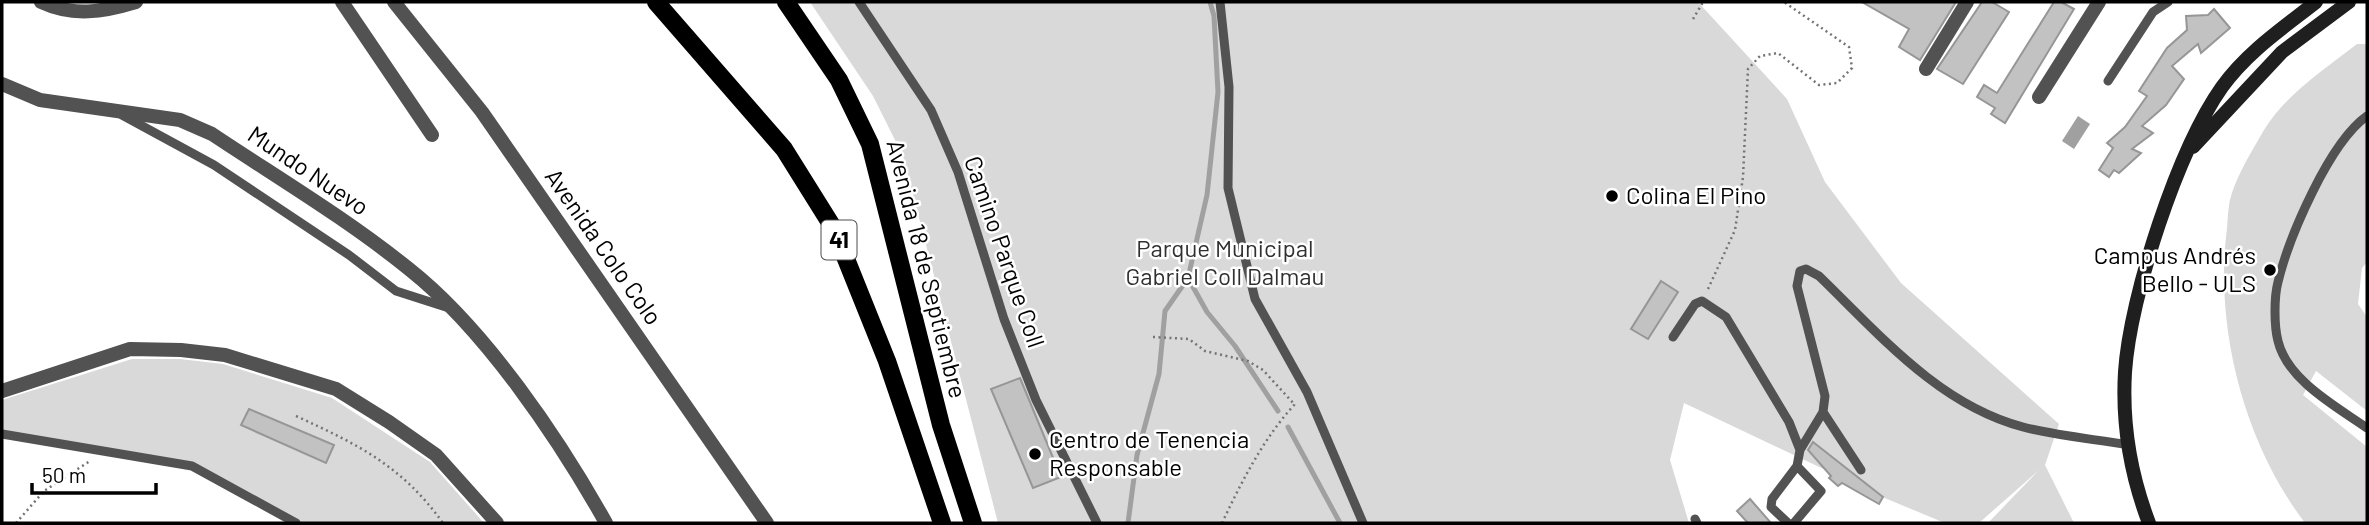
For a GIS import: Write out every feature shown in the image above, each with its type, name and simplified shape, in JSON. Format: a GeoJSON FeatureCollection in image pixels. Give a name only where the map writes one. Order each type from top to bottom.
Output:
{"type":"FeatureCollection","features":[{"type":"Feature","properties":{"kind":"main road","name":"41"},"geometry":{"type":"LineString","coordinates":[[656,2],[784,149],[834,229],[887,361],[942,523]]}},
{"type":"Feature","properties":{"kind":"main road","name":"Avenida 18 de Septiembre"},"geometry":{"type":"LineString","coordinates":[[786,2],[839,79],[870,144],[941,425],[973,523]]}},
{"type":"Feature","properties":{"kind":"main road"},"geometry":{"type":"LineString","coordinates":[[2150,523],[2141,501],[2129,445],[2125,372],[2139,296],[2185,155],[2208,108],[2233,73],[2275,33],[2316,2]]}},
{"type":"Feature","properties":{"kind":"main road"},"geometry":{"type":"LineString","coordinates":[[2185,155],[2282,52],[2349,2]]}},
{"type":"Feature","properties":{"kind":"street"},"geometry":{"type":"LineString","coordinates":[[41,2],[60,11],[136,2]]}},
{"type":"Feature","properties":{"kind":"street"},"geometry":{"type":"LineString","coordinates":[[342,2],[432,135]]}},
{"type":"Feature","properties":{"kind":"street","name":"Avenida Colo Colo"},"geometry":{"type":"LineString","coordinates":[[394,2],[482,112],[767,523]]}},
{"type":"Feature","properties":{"kind":"street"},"geometry":{"type":"LineString","coordinates":[[1926,69],[1967,2]]}},
{"type":"Feature","properties":{"kind":"street"},"geometry":{"type":"LineString","coordinates":[[2039,96],[2099,2]]}},
{"type":"Feature","properties":{"kind":"street","name":"Mundo Nuevo"},"geometry":{"type":"LineString","coordinates":[[2,84],[40,100],[180,120],[212,134],[410,269],[452,309],[569,458],[606,523]]}},
{"type":"Feature","properties":{"kind":"street"},"geometry":{"type":"LineString","coordinates":[[2,391],[131,349],[181,350],[225,355],[336,389],[436,455],[497,523]]}},
{"type":"Feature","properties":{"kind":"lane","name":"Camino Parque Coll"},"geometry":{"type":"LineString","coordinates":[[859,2],[930,110],[958,172],[1004,319],[1036,400],[1097,523]]}},
{"type":"Feature","properties":{"kind":"lane"},"geometry":{"type":"LineString","coordinates":[[1220,2],[1229,86],[1228,188],[1255,299],[1307,392],[1363,523]]}},
{"type":"Feature","properties":{"kind":"lane"},"geometry":{"type":"LineString","coordinates":[[2108,81],[2153,12],[2168,2]]}},
{"type":"Feature","properties":{"kind":"lane","name":"Mundo Nuevo"},"geometry":{"type":"LineString","coordinates":[[117,113],[214,165],[349,255],[396,291],[452,309]]}},
{"type":"Feature","properties":{"kind":"lane"},"geometry":{"type":"LineString","coordinates":[[2367,116],[2316,180],[2277,285],[2278,342],[2291,365],[2306,386],[2367,428]]}},
{"type":"Feature","properties":{"kind":"lane"},"geometry":{"type":"LineString","coordinates":[[1788,523],[1771,507],[1772,499],[1797,466],[1800,450],[1823,412],[1825,396],[1797,286],[1800,271],[1806,269],[1819,276],[1915,370],[1981,410],[2022,427],[2129,445]]}},
{"type":"Feature","properties":{"kind":"lane"},"geometry":{"type":"LineString","coordinates":[[1673,337],[1695,304],[1702,301],[1726,317],[1789,422],[1800,450]]}},
{"type":"Feature","properties":{"kind":"lane"},"geometry":{"type":"LineString","coordinates":[[1823,412],[1861,470]]}},
{"type":"Feature","properties":{"kind":"lane"},"geometry":{"type":"LineString","coordinates":[[2,433],[192,466],[296,523]]}},
{"type":"Feature","properties":{"kind":"lane"},"geometry":{"type":"LineString","coordinates":[[1794,523],[1821,491],[1797,466]]}},
{"type":"Feature","properties":{"kind":"path"},"geometry":{"type":"LineString","coordinates":[[1693,19],[1703,2]]}},
{"type":"Feature","properties":{"kind":"path"},"geometry":{"type":"LineString","coordinates":[[1702,301],[1735,230],[1743,177],[1748,69],[1760,56],[1778,53],[1819,85],[1837,83],[1852,68],[1849,47],[1784,2]]}},
{"type":"Feature","properties":{"kind":"path"},"geometry":{"type":"LineString","coordinates":[[1153,337],[1189,339],[1205,351],[1248,361],[1263,370],[1295,405]]}},
{"type":"Feature","properties":{"kind":"path"},"geometry":{"type":"LineString","coordinates":[[1222,523],[1276,424],[1307,392]]}},
{"type":"Feature","properties":{"kind":"path"},"geometry":{"type":"LineString","coordinates":[[296,416],[342,437],[397,470],[443,523]]}},
{"type":"Feature","properties":{"kind":"path"},"geometry":{"type":"LineString","coordinates":[[16,523],[44,491],[106,452]]}},
{"type":"Feature","properties":{"kind":"green space","name":"Parque Municipal Gabriel Coll Dalmau"},"geometry":{"type":"Polygon","coordinates":[[[810,2],[1698,2],[1787,99],[1825,182],[1901,283],[2059,424],[2045,465],[2074,523],[1988,523],[2039,470],[1979,523],[1945,523],[1887,499],[1684,403],[1670,460],[1689,523],[998,523],[903,156],[873,96],[810,2]]]}},
{"type":"Feature","properties":{"kind":"green space"},"geometry":{"type":"Polygon","coordinates":[[[2357,44],[2367,44],[2367,262],[2362,268],[2358,304],[2367,317],[2367,411],[2316,371],[2303,395],[2367,447],[2367,523],[2305,523],[2265,457],[2238,383],[2225,305],[2224,266],[2229,208],[2241,171],[2273,117],[2307,83],[2357,44]]]}},
{"type":"Feature","properties":{"kind":"green space"},"geometry":{"type":"Polygon","coordinates":[[[132,359],[180,359],[223,364],[332,398],[430,462],[484,523],[296,523],[192,466],[2,435],[2,400],[132,359]]]}},
{"type":"Feature","properties":{"kind":"shaded area"},"geometry":{"type":"Polygon","coordinates":[[[2078,116],[2090,124],[2074,149],[2062,141],[2078,116]]]}},
{"type":"Feature","properties":{"kind":"building"},"geometry":{"type":"Polygon","coordinates":[[[1862,2],[1956,2],[1920,60],[1899,47],[1909,29],[1862,2]]]}},
{"type":"Feature","properties":{"kind":"building"},"geometry":{"type":"Polygon","coordinates":[[[1982,2],[1992,2],[2009,12],[1963,84],[1937,69],[1982,2]]]}},
{"type":"Feature","properties":{"kind":"building"},"geometry":{"type":"Polygon","coordinates":[[[2054,2],[2061,2],[2074,9],[2005,123],[1991,114],[1995,108],[1977,97],[1984,85],[1997,93],[2054,2]]]}},
{"type":"Feature","properties":{"kind":"building"},"geometry":{"type":"Polygon","coordinates":[[[2214,9],[2230,28],[2201,53],[2198,44],[2172,66],[2184,79],[2166,105],[2142,126],[2153,133],[2132,149],[2141,153],[2119,173],[2114,170],[2109,177],[2099,170],[2113,148],[2107,143],[2125,127],[2147,96],[2139,91],[2167,48],[2187,30],[2186,16],[2208,15],[2214,9]]]}},
{"type":"Feature","properties":{"kind":"building"},"geometry":{"type":"Polygon","coordinates":[[[1661,281],[1678,292],[1648,339],[1631,329],[1661,281]]]}},
{"type":"Feature","properties":{"kind":"building"},"geometry":{"type":"Polygon","coordinates":[[[1020,378],[1061,477],[1033,488],[991,389],[1020,378]]]}},
{"type":"Feature","properties":{"kind":"building"},"geometry":{"type":"Polygon","coordinates":[[[249,409],[334,445],[326,463],[241,425],[249,409]]]}},
{"type":"Feature","properties":{"kind":"building"},"geometry":{"type":"Polygon","coordinates":[[[1813,442],[1883,497],[1879,504],[1842,483],[1838,486],[1829,478],[1831,476],[1808,450],[1813,442]]]}},
{"type":"Feature","properties":{"kind":"building"},"geometry":{"type":"Polygon","coordinates":[[[1750,499],[1771,523],[1748,523],[1737,511],[1750,499]]]}},
{"type":"Feature","properties":{"kind":"waterway"},"geometry":{"type":"LineString","coordinates":[[1128,523],[1137,455],[1159,374],[1165,311],[1188,278],[1207,195],[1218,92],[1214,16],[1210,2]]}},
{"type":"Feature","properties":{"kind":"waterway"},"geometry":{"type":"LineString","coordinates":[[1188,278],[1207,312],[1235,346],[1278,411]]}},
{"type":"Feature","properties":{"kind":"waterway"},"geometry":{"type":"LineString","coordinates":[[1288,427],[1340,523]]}},
{"type":"Feature","properties":{"kind":"place","name":"Colina El Pino"},"geometry":{"type":"Point","coordinates":[1612,196]}},
{"type":"Feature","properties":{"kind":"place","name":"Campus Andrés Bello - ULS"},"geometry":{"type":"Point","coordinates":[2270,270]}},
{"type":"Feature","properties":{"kind":"place","name":"Centro de Tenencia Responsable"},"geometry":{"type":"Point","coordinates":[1035,454]}}]}
